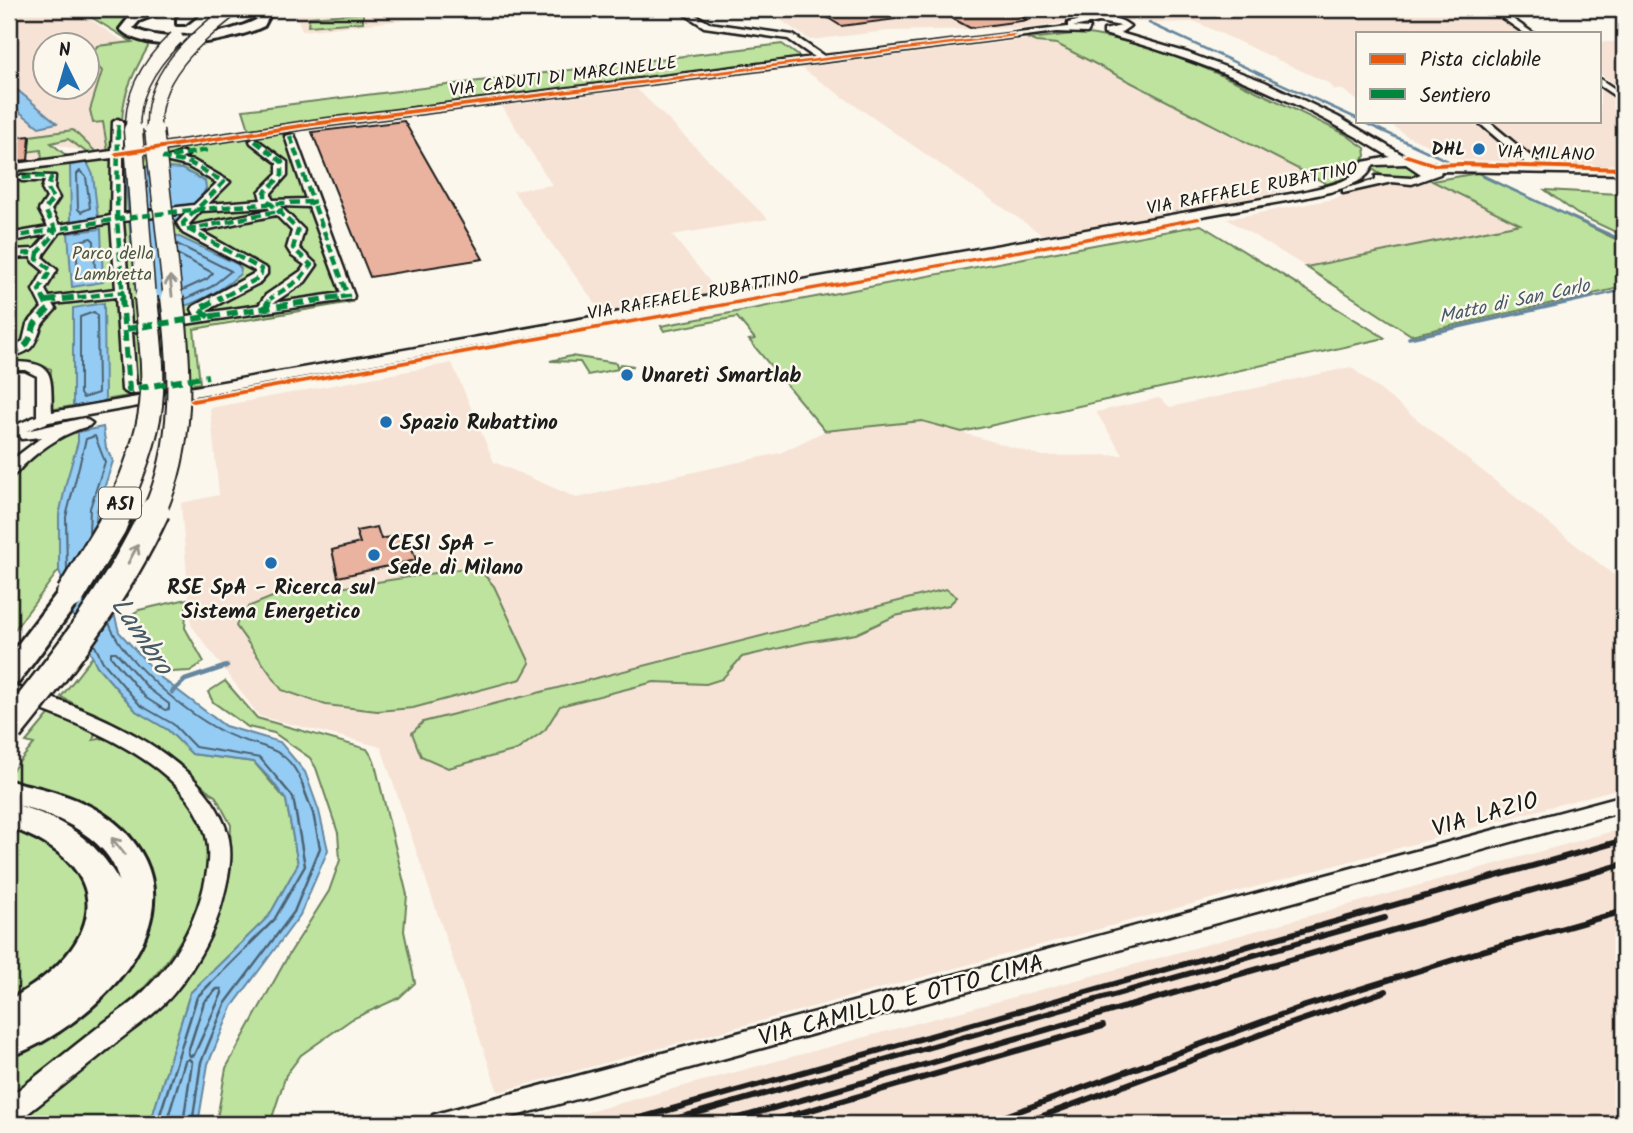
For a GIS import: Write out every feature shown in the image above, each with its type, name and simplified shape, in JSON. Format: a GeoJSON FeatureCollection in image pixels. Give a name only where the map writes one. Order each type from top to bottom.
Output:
{"type":"FeatureCollection","features":[{"type":"Feature","properties":{"kind":"highway"},"geometry":{"type":"LineString","coordinates":[[164,9],[135,18],[126,29],[132,34],[155,39],[217,36],[254,26],[263,20],[267,9]]}},
{"type":"Feature","properties":{"kind":"highway"},"geometry":{"type":"LineString","coordinates":[[181,21],[189,9]]}},
{"type":"Feature","properties":{"kind":"highway"},"geometry":{"type":"LineString","coordinates":[[198,9],[152,48],[161,67],[246,9]]}},
{"type":"Feature","properties":{"kind":"highway","name":"A51"},"geometry":{"type":"LineString","coordinates":[[9,729],[98,614],[135,551],[165,482],[178,422],[178,354],[153,120],[160,90],[161,67],[172,41],[213,9]]}},
{"type":"Feature","properties":{"kind":"highway","name":"A51"},"geometry":{"type":"LineString","coordinates":[[9,675],[71,594],[111,526],[134,470],[151,405],[151,357],[132,120],[135,96],[161,67],[233,9]]}},
{"type":"Feature","properties":{"kind":"highway"},"geometry":{"type":"LineString","coordinates":[[9,649],[36,619],[71,594]]}},
{"type":"Feature","properties":{"kind":"highway"},"geometry":{"type":"LineString","coordinates":[[9,750],[62,682],[69,666],[71,650]]}},
{"type":"Feature","properties":{"kind":"highway"},"geometry":{"type":"LineString","coordinates":[[9,792],[57,805],[108,833],[124,852],[136,879],[122,914],[80,966],[37,1003],[9,1018]]}},
{"type":"Feature","properties":{"kind":"highway"},"geometry":{"type":"LineString","coordinates":[[9,815],[23,818],[52,833],[86,857],[104,885],[109,905],[122,914]]}},
{"type":"Feature","properties":{"kind":"highway"},"geometry":{"type":"LineString","coordinates":[[9,1041],[54,1016],[96,980],[123,945],[122,914]]}},
{"type":"Feature","properties":{"kind":"street"},"geometry":{"type":"LineString","coordinates":[[681,9],[707,25],[793,38],[823,59]]}},
{"type":"Feature","properties":{"kind":"street"},"geometry":{"type":"LineString","coordinates":[[1493,9],[1528,32]]}},
{"type":"Feature","properties":{"kind":"street"},"geometry":{"type":"LineString","coordinates":[[1619,9],[1624,12]]}},
{"type":"Feature","properties":{"kind":"street","name":"VIA CADUTI DI MARCINELLE"},"geometry":{"type":"LineString","coordinates":[[1056,29],[1082,21],[1104,19],[1123,23],[1126,27],[1122,30]]}},
{"type":"Feature","properties":{"kind":"street"},"geometry":{"type":"LineString","coordinates":[[1082,21],[1080,27],[1087,30]]}},
{"type":"Feature","properties":{"kind":"street","name":"VIA CADUTI DI MARCINELLE"},"geometry":{"type":"LineString","coordinates":[[9,168],[116,157],[300,125],[1056,29],[1107,32]]}},
{"type":"Feature","properties":{"kind":"street"},"geometry":{"type":"LineString","coordinates":[[1107,32],[1122,30],[1142,40]]}},
{"type":"Feature","properties":{"kind":"street"},"geometry":{"type":"LineString","coordinates":[[1107,32],[1142,40],[1226,68],[1347,125],[1428,175]]}},
{"type":"Feature","properties":{"kind":"street"},"geometry":{"type":"LineString","coordinates":[[1602,83],[1624,99]]}},
{"type":"Feature","properties":{"kind":"street"},"geometry":{"type":"LineString","coordinates":[[118,122],[116,157],[129,390],[208,376]]}},
{"type":"Feature","properties":{"kind":"street"},"geometry":{"type":"LineString","coordinates":[[1483,122],[1538,168]]}},
{"type":"Feature","properties":{"kind":"street"},"geometry":{"type":"LineString","coordinates":[[126,329],[348,296],[289,133],[164,158]]}},
{"type":"Feature","properties":{"kind":"street"},"geometry":{"type":"LineString","coordinates":[[255,141],[282,162],[282,175],[265,192],[273,207],[298,230],[292,247],[311,265],[302,280],[269,298],[264,310]]}},
{"type":"Feature","properties":{"kind":"street"},"geometry":{"type":"LineString","coordinates":[[1380,160],[1385,154],[1382,146]]}},
{"type":"Feature","properties":{"kind":"street"},"geometry":{"type":"LineString","coordinates":[[116,157],[164,158],[190,163],[224,182],[183,223],[187,230],[261,269],[261,274],[255,280],[199,309],[209,317]]}},
{"type":"Feature","properties":{"kind":"street","name":"VIA RAFFAELE RUBATTINO"},"geometry":{"type":"LineString","coordinates":[[9,433],[45,418],[1303,195],[1348,183],[1366,171],[1367,164],[1380,160],[1412,163]]}},
{"type":"Feature","properties":{"kind":"street","name":"VIA MILANO"},"geometry":{"type":"LineString","coordinates":[[1412,163],[1468,168],[1624,172]]}},
{"type":"Feature","properties":{"kind":"street","name":"VIA MILANO"},"geometry":{"type":"LineString","coordinates":[[1428,175],[1468,168]]}},
{"type":"Feature","properties":{"kind":"street","name":"VIA RAFFAELE RUBATTINO"},"geometry":{"type":"LineString","coordinates":[[1366,171],[1389,180]]}},
{"type":"Feature","properties":{"kind":"street","name":"VIA RAFFAELE RUBATTINO"},"geometry":{"type":"LineString","coordinates":[[9,441],[66,427],[1291,203],[1389,180],[1420,180],[1428,175]]}},
{"type":"Feature","properties":{"kind":"street"},"geometry":{"type":"LineString","coordinates":[[9,179],[36,176],[51,178],[48,189],[53,198],[45,210],[55,228],[53,236],[38,253],[37,259],[51,270],[39,290],[49,309],[34,324],[34,337],[28,344],[9,353]]}},
{"type":"Feature","properties":{"kind":"street"},"geometry":{"type":"LineString","coordinates":[[9,238],[55,228],[196,209],[273,207],[313,202]]}},
{"type":"Feature","properties":{"kind":"street"},"geometry":{"type":"LineString","coordinates":[[187,230],[273,207]]}},
{"type":"Feature","properties":{"kind":"street"},"geometry":{"type":"LineString","coordinates":[[9,254],[38,253]]}},
{"type":"Feature","properties":{"kind":"street"},"geometry":{"type":"LineString","coordinates":[[46,301],[124,292]]}},
{"type":"Feature","properties":{"kind":"street"},"geometry":{"type":"LineString","coordinates":[[9,366],[27,366],[41,371],[44,376],[45,418]]}},
{"type":"Feature","properties":{"kind":"street"},"geometry":{"type":"LineString","coordinates":[[9,423],[31,413],[44,399]]}},
{"type":"Feature","properties":{"kind":"street"},"geometry":{"type":"LineString","coordinates":[[9,472],[19,460],[66,427]]}},
{"type":"Feature","properties":{"kind":"street"},"geometry":{"type":"LineString","coordinates":[[9,691],[66,711],[111,732],[152,754],[174,770],[194,789],[209,812],[219,835],[221,860],[214,901],[203,925],[189,953],[158,993],[9,1113]]}},
{"type":"Feature","properties":{"kind":"street","name":"VIA LAZIO"},"geometry":{"type":"LineString","coordinates":[[1359,877],[1624,803]]}},
{"type":"Feature","properties":{"kind":"street","name":"VIA CAMILLO E OTTO CIMA"},"geometry":{"type":"LineString","coordinates":[[443,1124],[1359,877]]}},
{"type":"Feature","properties":{"kind":"shaded area"},"geometry":{"type":"Polygon","coordinates":[[[9,9],[129,9],[84,15],[121,40],[134,43],[102,71],[102,32],[32,32],[32,102],[92,102],[90,110],[104,124],[108,155],[85,154],[86,152],[51,143],[68,156],[69,160],[9,168],[9,104],[39,127],[56,123],[9,83],[9,9]]]}},
{"type":"Feature","properties":{"kind":"shaded area"},"geometry":{"type":"Polygon","coordinates":[[[294,9],[478,9],[482,12],[302,31],[294,9]]]}},
{"type":"Feature","properties":{"kind":"shaded area"},"geometry":{"type":"Polygon","coordinates":[[[806,9],[1501,9],[1493,10],[1527,32],[1356,32],[1356,100],[1343,90],[1335,90],[1328,83],[1196,22],[1156,23],[1092,18],[1032,28],[887,31],[810,40],[776,17],[811,13],[806,9]]]}},
{"type":"Feature","properties":{"kind":"shaded area"},"geometry":{"type":"Polygon","coordinates":[[[1029,39],[1056,44],[1316,179],[1281,186],[1285,191],[1044,236],[801,68],[1029,39]]]}},
{"type":"Feature","properties":{"kind":"shaded area"},"geometry":{"type":"Polygon","coordinates":[[[1602,42],[1624,42],[1624,91],[1602,75],[1602,42]]]}},
{"type":"Feature","properties":{"kind":"shaded area"},"geometry":{"type":"Polygon","coordinates":[[[1602,83],[1624,99],[1624,171],[1477,167],[1407,136],[1387,122],[1602,122],[1602,83]]]}},
{"type":"Feature","properties":{"kind":"shaded area"},"geometry":{"type":"Polygon","coordinates":[[[637,89],[768,219],[672,235],[719,293],[603,314],[513,191],[552,185],[502,106],[637,89]]]}},
{"type":"Feature","properties":{"kind":"shaded area"},"geometry":{"type":"Polygon","coordinates":[[[1432,181],[1521,224],[1306,267],[1227,219],[1329,200],[1384,183],[1411,184],[1432,181]]]}},
{"type":"Feature","properties":{"kind":"shaded area"},"geometry":{"type":"Polygon","coordinates":[[[452,363],[494,462],[577,498],[780,453],[825,431],[922,421],[1042,456],[1123,455],[1096,412],[1159,398],[1170,407],[1351,367],[1624,583],[1624,787],[498,1092],[381,747],[259,716],[191,625],[181,503],[219,495],[210,408],[452,363]]]}},
{"type":"Feature","properties":{"kind":"shaded area"},"geometry":{"type":"Polygon","coordinates":[[[1624,828],[1624,1124],[543,1124],[1162,957],[1624,828]]]}},
{"type":"Feature","properties":{"kind":"green space"},"geometry":{"type":"Polygon","coordinates":[[[158,9],[130,18],[119,28],[125,35],[153,40],[147,44],[148,47],[129,85],[123,107],[122,150],[108,152],[103,122],[93,123],[90,110],[92,102],[102,102],[102,45],[132,42],[86,14],[158,9]]]}},
{"type":"Feature","properties":{"kind":"green space"},"geometry":{"type":"Polygon","coordinates":[[[363,13],[363,22],[308,26],[309,17],[363,13]]]}},
{"type":"Feature","properties":{"kind":"green space"},"geometry":{"type":"Polygon","coordinates":[[[1082,33],[1151,49],[1217,73],[1345,134],[1365,148],[1366,156],[1343,179],[1327,184],[1057,44],[1029,39],[1082,33]]]}},
{"type":"Feature","properties":{"kind":"green space"},"geometry":{"type":"Polygon","coordinates":[[[782,44],[803,59],[249,129],[243,110],[782,44]]]}},
{"type":"Feature","properties":{"kind":"green space"},"geometry":{"type":"Polygon","coordinates":[[[73,130],[97,153],[85,155],[86,152],[68,139],[51,143],[68,157],[9,164],[42,159],[41,150],[9,154],[9,146],[29,143],[30,136],[73,130]]]}},
{"type":"Feature","properties":{"kind":"green space","name":"Parco della Lambretta"},"geometry":{"type":"Polygon","coordinates":[[[292,132],[352,302],[194,329],[200,383],[50,410],[51,369],[34,363],[9,362],[9,171],[292,132]]]}},
{"type":"Feature","properties":{"kind":"green space"},"geometry":{"type":"Polygon","coordinates":[[[1397,163],[1412,166],[1420,174],[1395,178],[1382,175],[1372,168],[1377,164],[1397,163]]]}},
{"type":"Feature","properties":{"kind":"green space"},"geometry":{"type":"Polygon","coordinates":[[[1478,173],[1624,243],[1624,287],[1411,335],[1306,267],[1520,224],[1432,181],[1478,173]]]}},
{"type":"Feature","properties":{"kind":"green space"},"geometry":{"type":"Polygon","coordinates":[[[1545,190],[1619,194],[1624,199],[1624,236],[1577,214],[1545,190]]]}},
{"type":"Feature","properties":{"kind":"green space"},"geometry":{"type":"Polygon","coordinates":[[[1331,193],[223,393],[223,390],[1331,193]]]}},
{"type":"Feature","properties":{"kind":"green space"},"geometry":{"type":"Polygon","coordinates":[[[1201,225],[1385,338],[962,432],[922,421],[825,431],[749,340],[755,339],[737,317],[664,331],[661,326],[1201,225]]]}},
{"type":"Feature","properties":{"kind":"green space"},"geometry":{"type":"Polygon","coordinates":[[[571,356],[616,363],[617,367],[621,364],[634,366],[588,375],[580,362],[550,361],[571,356]]]}},
{"type":"Feature","properties":{"kind":"green space"},"geometry":{"type":"Polygon","coordinates":[[[78,432],[78,442],[59,516],[59,570],[9,637],[9,483],[28,460],[61,436],[78,432]]]}},
{"type":"Feature","properties":{"kind":"green space"},"geometry":{"type":"Polygon","coordinates":[[[466,568],[481,571],[494,586],[530,663],[521,679],[413,708],[377,711],[326,705],[282,690],[236,626],[240,616],[250,606],[282,593],[314,592],[466,568]]]}},
{"type":"Feature","properties":{"kind":"green space"},"geometry":{"type":"Polygon","coordinates":[[[946,589],[957,597],[949,605],[895,616],[856,634],[742,657],[722,679],[706,684],[654,682],[560,706],[545,730],[517,750],[448,768],[421,756],[412,733],[423,722],[946,589]]]}},
{"type":"Feature","properties":{"kind":"green space"},"geometry":{"type":"Polygon","coordinates":[[[187,599],[185,628],[204,662],[190,671],[171,672],[128,626],[131,615],[139,610],[187,599]]]}},
{"type":"Feature","properties":{"kind":"green space"},"geometry":{"type":"Polygon","coordinates":[[[93,656],[97,666],[136,711],[168,730],[192,754],[254,762],[286,800],[298,864],[269,916],[190,993],[150,1124],[9,1124],[9,1121],[83,1060],[206,940],[221,910],[229,879],[231,825],[216,797],[154,746],[61,697],[93,656]]]}},
{"type":"Feature","properties":{"kind":"green space"},"geometry":{"type":"Polygon","coordinates":[[[225,681],[257,718],[367,749],[374,760],[407,895],[404,931],[415,983],[399,998],[352,1019],[301,1055],[286,1075],[270,1124],[216,1124],[226,1068],[288,956],[329,891],[340,860],[338,833],[316,768],[310,758],[274,733],[248,727],[213,702],[208,692],[225,681]]]}},
{"type":"Feature","properties":{"kind":"green space"},"geometry":{"type":"Polygon","coordinates":[[[51,712],[96,731],[93,740],[106,738],[132,751],[180,785],[203,816],[210,843],[209,862],[198,905],[175,950],[160,969],[108,1023],[9,1104],[9,1050],[23,1044],[146,874],[32,791],[9,787],[9,774],[34,744],[26,742],[51,712]]]}},
{"type":"Feature","properties":{"kind":"green space"},"geometry":{"type":"Polygon","coordinates":[[[9,822],[23,827],[86,867],[91,939],[18,1011],[9,1015],[9,822]]]}},
{"type":"Feature","properties":{"kind":"water"},"geometry":{"type":"Polygon","coordinates":[[[9,83],[57,123],[39,127],[9,104],[9,83]]]}},
{"type":"Feature","properties":{"kind":"water"},"geometry":{"type":"Polygon","coordinates":[[[87,162],[93,175],[98,218],[71,221],[70,165],[87,162]]]}},
{"type":"Feature","properties":{"kind":"water"},"geometry":{"type":"Polygon","coordinates":[[[124,165],[182,169],[205,181],[203,194],[173,226],[175,235],[237,264],[241,269],[240,274],[205,298],[166,312],[138,318],[124,165]]]}},
{"type":"Feature","properties":{"kind":"water"},"geometry":{"type":"Polygon","coordinates":[[[101,229],[103,282],[72,287],[68,233],[101,229]]]}},
{"type":"Feature","properties":{"kind":"water"},"geometry":{"type":"Polygon","coordinates":[[[104,303],[105,401],[73,407],[73,308],[104,303]]]}},
{"type":"Feature","properties":{"kind":"water"},"geometry":{"type":"Polygon","coordinates":[[[103,427],[106,448],[113,461],[97,510],[95,526],[119,632],[160,677],[225,726],[280,742],[305,772],[319,811],[328,850],[300,915],[232,1007],[208,1064],[198,1124],[150,1124],[190,993],[269,916],[298,864],[286,800],[272,781],[254,762],[192,754],[168,730],[136,711],[97,666],[78,629],[59,570],[59,516],[78,442],[78,432],[103,427]]]}},
{"type":"Feature","properties":{"kind":"building"},"geometry":{"type":"Polygon","coordinates":[[[814,9],[879,9],[897,19],[841,26],[814,9]]]}},
{"type":"Feature","properties":{"kind":"building"},"geometry":{"type":"Polygon","coordinates":[[[935,9],[1005,9],[1028,20],[970,28],[935,9]]]}},
{"type":"Feature","properties":{"kind":"building"},"geometry":{"type":"Polygon","coordinates":[[[404,121],[483,259],[370,277],[312,132],[404,121]]]}},
{"type":"Feature","properties":{"kind":"building"},"geometry":{"type":"Polygon","coordinates":[[[30,136],[28,160],[9,162],[9,138],[30,136]]]}},
{"type":"Feature","properties":{"kind":"building","name":"CESI SpA - Sede di Milano"},"geometry":{"type":"Polygon","coordinates":[[[377,527],[381,539],[407,533],[416,560],[338,577],[332,550],[360,543],[356,531],[377,527]]]}},
{"type":"Feature","properties":{"kind":"waterway","name":"Matto di San Carlo"},"geometry":{"type":"LineString","coordinates":[[1118,9],[1139,18]]}},
{"type":"Feature","properties":{"kind":"waterway","name":"Matto di San Carlo"},"geometry":{"type":"LineString","coordinates":[[1149,23],[1356,118]]}},
{"type":"Feature","properties":{"kind":"waterway","name":"Matto di San Carlo"},"geometry":{"type":"LineString","coordinates":[[1363,122],[1448,161]]}},
{"type":"Feature","properties":{"kind":"waterway","name":"Matto di San Carlo"},"geometry":{"type":"LineString","coordinates":[[1482,176],[1624,241]]}},
{"type":"Feature","properties":{"kind":"waterway","name":"Matto di San Carlo"},"geometry":{"type":"LineString","coordinates":[[1584,299],[1624,290]]}},
{"type":"Feature","properties":{"kind":"waterway","name":"Matto di San Carlo"},"geometry":{"type":"LineString","coordinates":[[1409,338],[1592,297]]}},
{"type":"Feature","properties":{"kind":"waterway","name":"Matto di San Carlo"},"geometry":{"type":"LineString","coordinates":[[172,692],[185,680],[227,666]]}},
{"type":"Feature","properties":{"kind":"railway"},"geometry":{"type":"LineString","coordinates":[[619,1124],[1624,840]]}},
{"type":"Feature","properties":{"kind":"railway"},"geometry":{"type":"LineString","coordinates":[[718,1124],[1624,864]]}},
{"type":"Feature","properties":{"kind":"railway"},"geometry":{"type":"LineString","coordinates":[[984,1124],[1305,1006],[1482,951],[1624,911]]}},
{"type":"Feature","properties":{"kind":"railway"},"geometry":{"type":"LineString","coordinates":[[658,1124],[1385,918]]}},
{"type":"Feature","properties":{"kind":"railway"},"geometry":{"type":"LineString","coordinates":[[1021,1124],[1270,1031],[1386,991]]}},
{"type":"Feature","properties":{"kind":"railway"},"geometry":{"type":"LineString","coordinates":[[762,1124],[1103,1026]]}},
{"type":"Feature","properties":{"kind":"marked path"},"geometry":{"type":"LineString","coordinates":[[118,122],[117,219],[129,390],[208,376]]}},
{"type":"Feature","properties":{"kind":"marked path"},"geometry":{"type":"LineString","coordinates":[[290,136],[313,202],[307,204]]}},
{"type":"Feature","properties":{"kind":"marked path"},"geometry":{"type":"LineString","coordinates":[[255,141],[282,162],[282,175],[265,192],[265,198],[298,230],[293,248],[311,265],[300,279],[271,297],[264,310]]}},
{"type":"Feature","properties":{"kind":"marked path"},"geometry":{"type":"LineString","coordinates":[[207,150],[164,158],[190,163],[224,182],[183,223],[184,227],[261,269],[261,274],[255,280],[199,309],[209,317]]}},
{"type":"Feature","properties":{"kind":"marked path"},"geometry":{"type":"LineString","coordinates":[[9,179],[41,176],[51,178],[48,189],[53,198],[45,210],[55,228]]}},
{"type":"Feature","properties":{"kind":"marked path"},"geometry":{"type":"LineString","coordinates":[[9,238],[160,212],[313,202],[348,296],[126,329]]}},
{"type":"Feature","properties":{"kind":"marked path"},"geometry":{"type":"LineString","coordinates":[[187,230],[283,210]]}},
{"type":"Feature","properties":{"kind":"marked path"},"geometry":{"type":"LineString","coordinates":[[9,254],[38,253],[53,236],[55,228]]}},
{"type":"Feature","properties":{"kind":"marked path"},"geometry":{"type":"LineString","coordinates":[[9,353],[28,344],[33,336],[34,324],[49,309],[39,290],[51,270],[37,259],[38,253]]}},
{"type":"Feature","properties":{"kind":"marked path"},"geometry":{"type":"LineString","coordinates":[[46,301],[124,292]]}},
{"type":"Feature","properties":{"kind":"cycle path"},"geometry":{"type":"LineString","coordinates":[[116,154],[313,124],[1014,35]]}},
{"type":"Feature","properties":{"kind":"cycle path"},"geometry":{"type":"LineString","coordinates":[[1407,156],[1435,165],[1624,169]]}},
{"type":"Feature","properties":{"kind":"cycle path"},"geometry":{"type":"LineString","coordinates":[[193,401],[1198,219]]}},
{"type":"Feature","properties":{"kind":"place","name":"DHL"},"geometry":{"type":"Point","coordinates":[1479,149]}},
{"type":"Feature","properties":{"kind":"place","name":"Unareti Smartlab"},"geometry":{"type":"Point","coordinates":[627,375]}},
{"type":"Feature","properties":{"kind":"place","name":"Spazio Rubattino"},"geometry":{"type":"Point","coordinates":[386,422]}},
{"type":"Feature","properties":{"kind":"place","name":"CESI SpA - Sede di Milano"},"geometry":{"type":"Point","coordinates":[374,555]}},
{"type":"Feature","properties":{"kind":"place","name":"RSE SpA - Ricerca sul Sistema Energetico"},"geometry":{"type":"Point","coordinates":[271,563]}},
{"type":"Feature","properties":{"kind":"water label","name":"Lambro"},"geometry":{"type":"Point","coordinates":[143,635]}}]}
